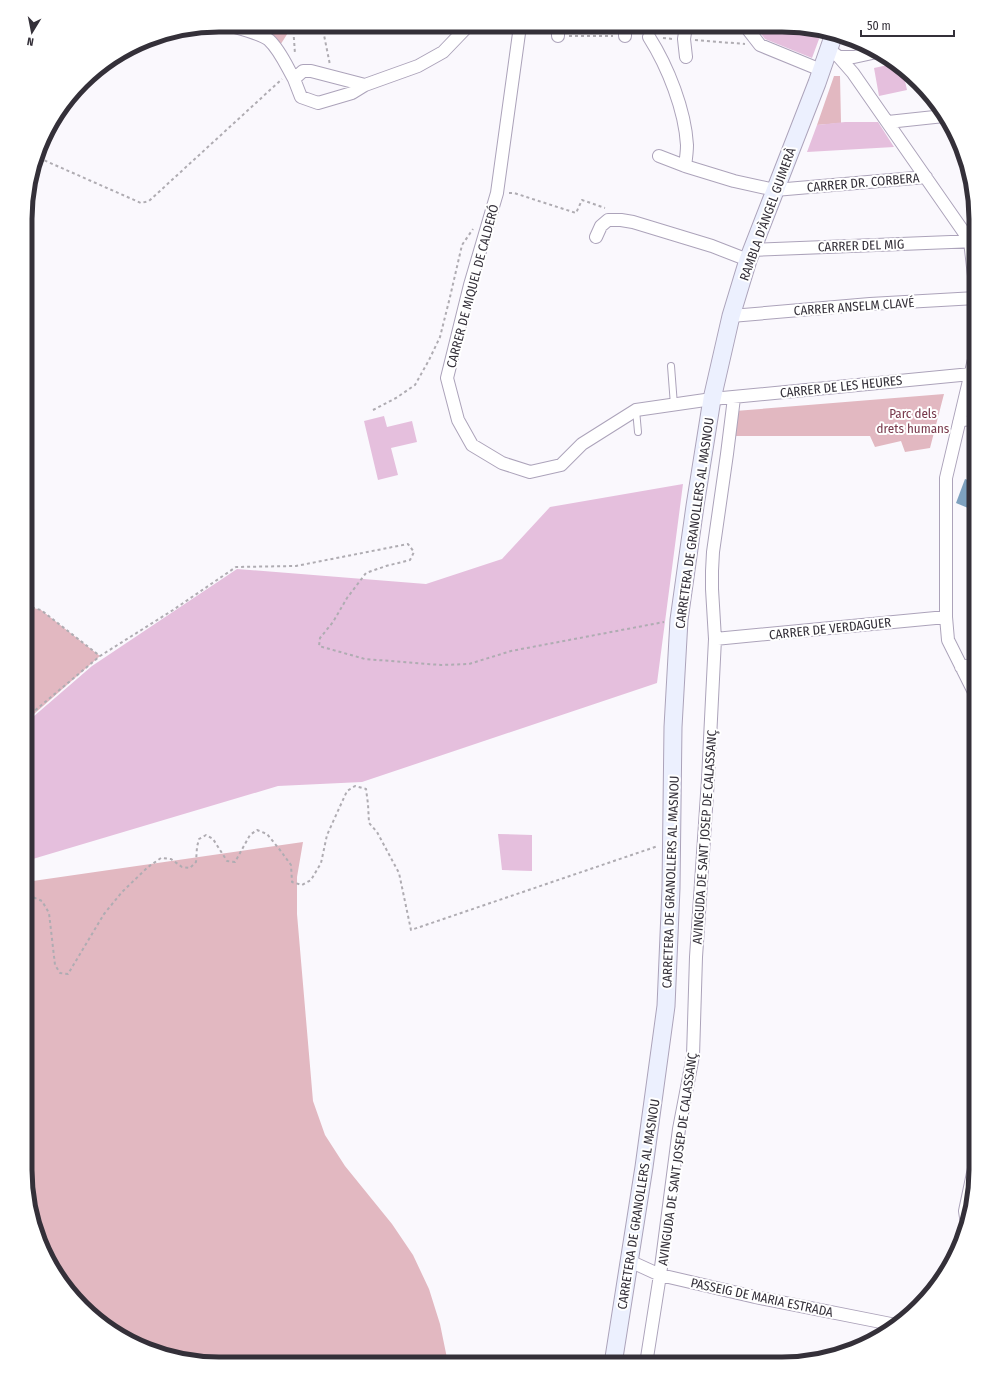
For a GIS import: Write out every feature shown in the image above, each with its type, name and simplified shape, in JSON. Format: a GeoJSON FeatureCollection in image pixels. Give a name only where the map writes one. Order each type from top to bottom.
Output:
{"type":"FeatureCollection","features":[{"type":"Feature","properties":{"kind":"main road","name":"RAMBLA D'ÀNGEL GUIMERÀ"},"geometry":{"type":"LineString","coordinates":[[712,399],[731,316],[750,255],[821,70],[834,47]]}},
{"type":"Feature","properties":{"kind":"main road","name":"CARRETERA DE GRANOLLERS AL MASNOU"},"geometry":{"type":"LineString","coordinates":[[614,1357],[630,1263],[662,1047],[666,1006],[672,841],[673,727],[679,620],[692,521],[712,399]]}},
{"type":"Feature","properties":{"kind":"street"},"geometry":{"type":"LineString","coordinates":[[251,32],[269,40],[296,74],[301,97],[318,103],[352,93],[365,84],[418,66],[443,52],[462,32]]}},
{"type":"Feature","properties":{"kind":"street","name":"CARRER DE MIQUEL DE CALDERÓ"},"geometry":{"type":"LineString","coordinates":[[519,32],[498,193],[470,285],[447,378],[458,420],[472,445],[502,463],[530,472],[561,464],[582,444],[636,410],[712,399]]}},
{"type":"Feature","properties":{"kind":"street"},"geometry":{"type":"LineString","coordinates":[[685,32],[684,39],[686,57]]}},
{"type":"Feature","properties":{"kind":"street"},"geometry":{"type":"LineString","coordinates":[[751,32],[760,45],[821,70]]}},
{"type":"Feature","properties":{"kind":"street"},"geometry":{"type":"LineString","coordinates":[[649,38],[658,52],[666,70],[682,116],[687,144],[686,166]]}},
{"type":"Feature","properties":{"kind":"street"},"geometry":{"type":"LineString","coordinates":[[834,47],[854,57],[869,54]]}},
{"type":"Feature","properties":{"kind":"street"},"geometry":{"type":"LineString","coordinates":[[834,47],[969,236]]}},
{"type":"Feature","properties":{"kind":"street"},"geometry":{"type":"LineString","coordinates":[[296,74],[311,71],[365,84]]}},
{"type":"Feature","properties":{"kind":"street"},"geometry":{"type":"LineString","coordinates":[[888,122],[938,117]]}},
{"type":"Feature","properties":{"kind":"street","name":"CARRER DR. CORBERA"},"geometry":{"type":"LineString","coordinates":[[659,156],[734,181],[775,190],[926,177]]}},
{"type":"Feature","properties":{"kind":"street"},"geometry":{"type":"LineString","coordinates":[[596,237],[601,226],[608,220],[633,222],[712,246],[750,255]]}},
{"type":"Feature","properties":{"kind":"street","name":"CARRER DEL MIG"},"geometry":{"type":"LineString","coordinates":[[750,255],[969,241]]}},
{"type":"Feature","properties":{"kind":"street","name":"CARRER ANSELM CLAVÉ"},"geometry":{"type":"LineString","coordinates":[[731,316],[870,304],[969,298]]}},
{"type":"Feature","properties":{"kind":"street","name":"CARRER DE LES HEURES"},"geometry":{"type":"LineString","coordinates":[[712,399],[969,373]]}},
{"type":"Feature","properties":{"kind":"street"},"geometry":{"type":"LineString","coordinates":[[969,386],[958,422],[946,478],[946,617],[948,640],[969,682]]}},
{"type":"Feature","properties":{"kind":"street","name":"AVINGUDA DE SANT JOSEP DE CALASSANÇ"},"geometry":{"type":"LineString","coordinates":[[647,1357],[660,1275],[679,1129],[692,1069],[696,957],[708,779],[715,639],[712,589],[714,552],[734,398]]}},
{"type":"Feature","properties":{"kind":"street"},"geometry":{"type":"LineString","coordinates":[[958,422],[969,421]]}},
{"type":"Feature","properties":{"kind":"street","name":"CARRER DE VERDAGUER"},"geometry":{"type":"LineString","coordinates":[[715,639],[946,617]]}},
{"type":"Feature","properties":{"kind":"street"},"geometry":{"type":"LineString","coordinates":[[961,667],[969,665]]}},
{"type":"Feature","properties":{"kind":"street","name":"PASSEIG DE MARIA ESTRADA"},"geometry":{"type":"LineString","coordinates":[[630,1263],[636,1264],[660,1275],[755,1297],[888,1323]]}},
{"type":"Feature","properties":{"kind":"lane"},"geometry":{"type":"LineString","coordinates":[[671,366],[674,405]]}},
{"type":"Feature","properties":{"kind":"lane"},"geometry":{"type":"LineString","coordinates":[[636,410],[638,432]]}},
{"type":"Feature","properties":{"kind":"path"},"geometry":{"type":"LineString","coordinates":[[42,159],[141,203],[149,201],[296,74],[293,32]]}},
{"type":"Feature","properties":{"kind":"path"},"geometry":{"type":"LineString","coordinates":[[325,32],[333,76]]}},
{"type":"Feature","properties":{"kind":"path"},"geometry":{"type":"LineString","coordinates":[[684,39],[746,45],[754,42],[756,39]]}},
{"type":"Feature","properties":{"kind":"path"},"geometry":{"type":"LineString","coordinates":[[498,193],[514,193],[576,213],[582,200],[606,209],[612,220]]}},
{"type":"Feature","properties":{"kind":"path"},"geometry":{"type":"LineString","coordinates":[[373,410],[396,398],[415,385],[429,360],[440,337],[462,245],[474,228]]}},
{"type":"Feature","properties":{"kind":"path"},"geometry":{"type":"LineString","coordinates":[[32,713],[100,656],[236,568],[296,566],[408,544],[414,552],[410,560],[366,573],[346,598],[333,622],[320,638],[319,646],[365,659],[441,665],[469,664],[511,651],[679,620]]}},
{"type":"Feature","properties":{"kind":"path"},"geometry":{"type":"LineString","coordinates":[[32,608],[41,610],[100,656]]}},
{"type":"Feature","properties":{"kind":"path"},"geometry":{"type":"LineString","coordinates":[[32,897],[42,901],[49,913],[55,965],[60,973],[68,974],[104,914],[122,892],[148,867],[161,858],[170,858],[182,867],[190,868],[196,862],[199,839],[206,835],[213,839],[226,861],[234,862],[250,835],[257,830],[267,834],[291,865],[292,882],[302,885],[311,880],[321,863],[327,835],[347,791],[355,786],[366,789],[368,823],[377,832],[399,873],[411,930],[672,841]]}},
{"type":"Feature","properties":{"kind":"green space"},"geometry":{"type":"Polygon","coordinates":[[[237,32],[289,32],[277,50],[237,32]]]}},
{"type":"Feature","properties":{"kind":"green space"},"geometry":{"type":"Polygon","coordinates":[[[834,76],[840,76],[841,123],[817,125],[834,76]]]}},
{"type":"Feature","properties":{"kind":"green space","name":"Parc dels drets humans"},"geometry":{"type":"Polygon","coordinates":[[[944,394],[930,448],[905,452],[901,441],[875,447],[870,436],[732,436],[735,411],[944,394]]]}},
{"type":"Feature","properties":{"kind":"green space"},"geometry":{"type":"Polygon","coordinates":[[[32,608],[41,610],[100,656],[32,716],[32,608]]]}},
{"type":"Feature","properties":{"kind":"green space"},"geometry":{"type":"Polygon","coordinates":[[[303,842],[297,877],[297,914],[313,1101],[325,1135],[345,1166],[392,1224],[413,1255],[429,1289],[440,1324],[447,1357],[207,1357],[171,1351],[137,1338],[115,1325],[87,1302],[71,1284],[57,1263],[46,1241],[38,1218],[32,1182],[32,881],[303,842]]]}},
{"type":"Feature","properties":{"kind":"water"},"geometry":{"type":"Polygon","coordinates":[[[965,479],[969,480],[968,508],[956,503],[965,479]]]}},
{"type":"Feature","properties":{"kind":"building"},"geometry":{"type":"Polygon","coordinates":[[[760,32],[794,32],[820,36],[812,58],[765,39],[760,32]]]}},
{"type":"Feature","properties":{"kind":"building"},"geometry":{"type":"Polygon","coordinates":[[[888,65],[907,81],[905,81],[907,90],[879,96],[874,68],[888,65]]]}},
{"type":"Feature","properties":{"kind":"building"},"geometry":{"type":"Polygon","coordinates":[[[845,122],[878,122],[894,147],[807,152],[817,125],[845,122]]]}},
{"type":"Feature","properties":{"kind":"building"},"geometry":{"type":"Polygon","coordinates":[[[384,416],[387,427],[412,421],[417,442],[391,448],[398,475],[378,480],[364,421],[384,416]]]}},
{"type":"Feature","properties":{"kind":"building"},"geometry":{"type":"Polygon","coordinates":[[[683,484],[657,683],[362,782],[278,786],[32,859],[32,718],[92,666],[237,569],[426,584],[502,559],[550,507],[683,484]]]}},
{"type":"Feature","properties":{"kind":"building"},"geometry":{"type":"Polygon","coordinates":[[[498,834],[532,835],[532,871],[502,870],[498,834]]]}}]}
